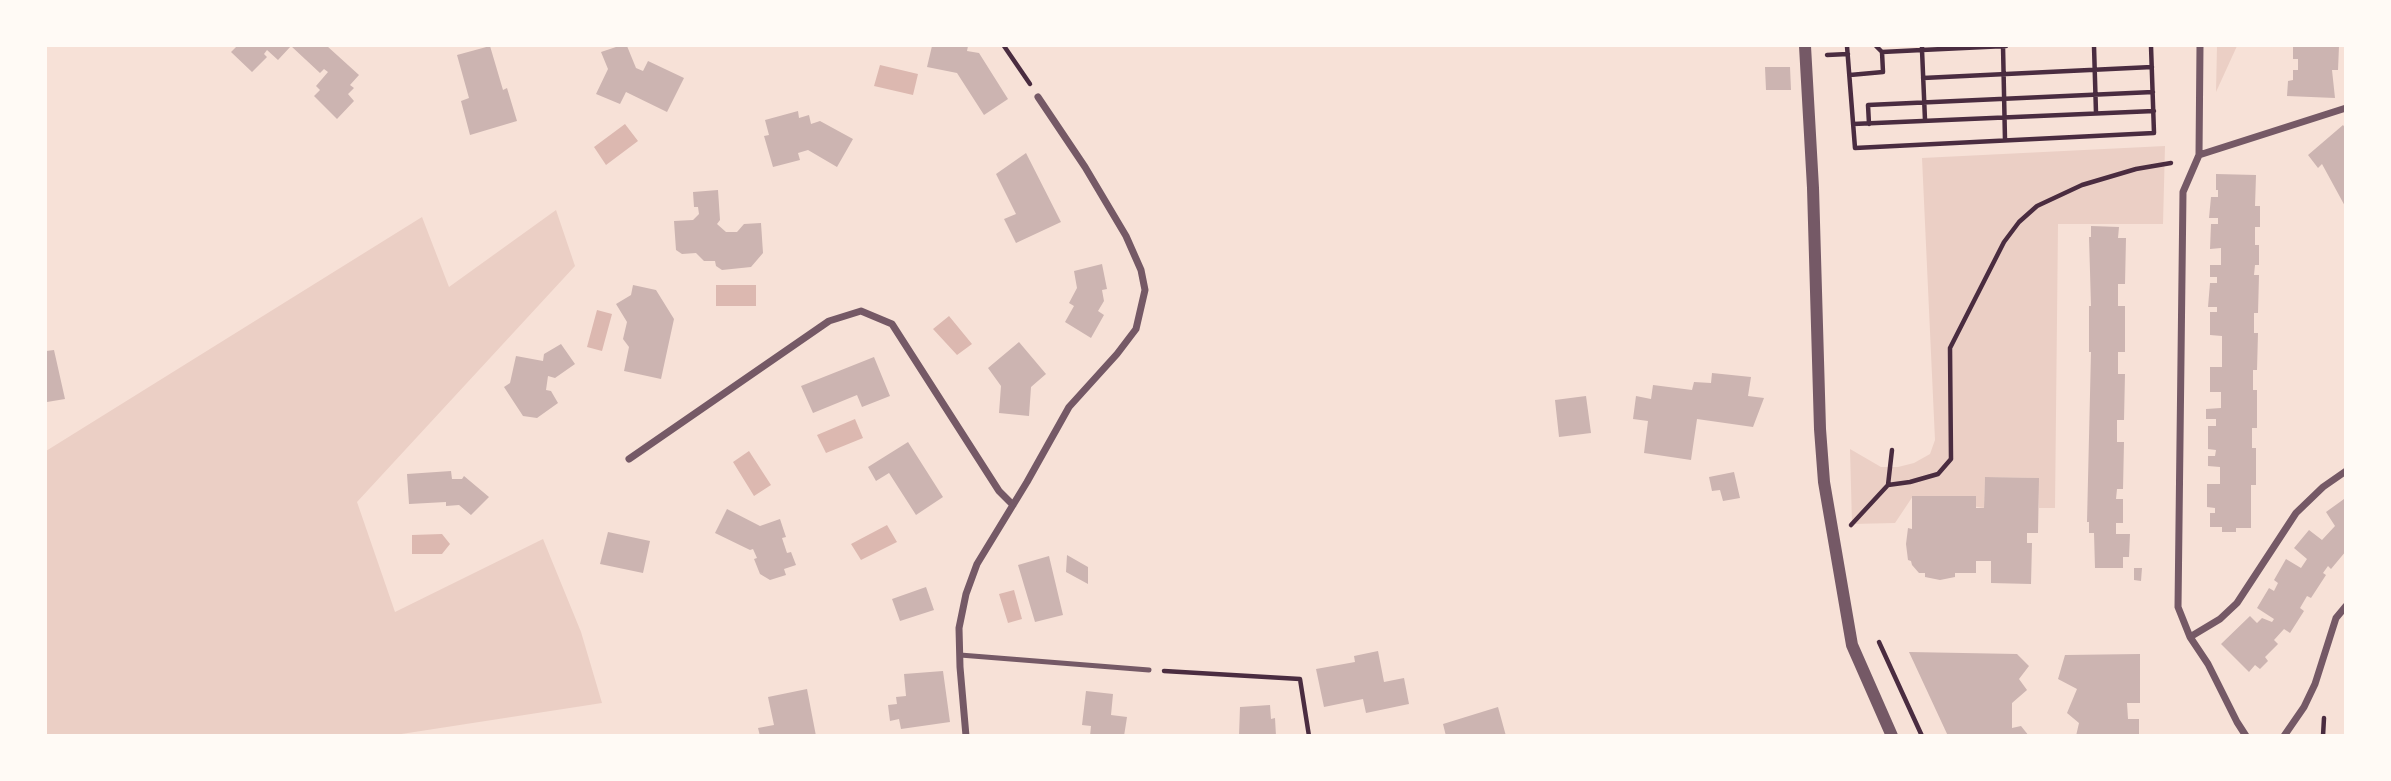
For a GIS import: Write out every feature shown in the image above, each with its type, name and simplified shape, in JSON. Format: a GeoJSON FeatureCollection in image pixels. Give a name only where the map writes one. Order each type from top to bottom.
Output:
{"type":"FeatureCollection","features":[{"type":"Feature","properties":{"kind":"street"},"geometry":{"type":"LineString","coordinates":[[1805,46],[1824,482],[1852,645],[1892,736]]}},
{"type":"Feature","properties":{"kind":"street"},"geometry":{"type":"LineString","coordinates":[[2200,46],[2199,155],[2183,192],[2178,607],[2190,637],[2208,664],[2246,736]]}},
{"type":"Feature","properties":{"kind":"street"},"geometry":{"type":"LineString","coordinates":[[966,736],[959,628],[969,584],[986,547],[1069,407],[1136,329],[1145,290],[1141,270],[1126,236],[1085,167],[1038,97]]}},
{"type":"Feature","properties":{"kind":"street"},"geometry":{"type":"LineString","coordinates":[[2199,155],[2346,108]]}},
{"type":"Feature","properties":{"kind":"street"},"geometry":{"type":"LineString","coordinates":[[629,458],[830,321],[861,311],[892,324],[999,491],[1013,505]]}},
{"type":"Feature","properties":{"kind":"street"},"geometry":{"type":"LineString","coordinates":[[2190,637],[2220,619],[2237,603],[2296,513],[2323,487],[2346,471]]}},
{"type":"Feature","properties":{"kind":"street"},"geometry":{"type":"LineString","coordinates":[[2284,736],[2315,684],[2336,618],[2346,606]]}},
{"type":"Feature","properties":{"kind":"lane"},"geometry":{"type":"LineString","coordinates":[[960,655],[1149,670]]}},
{"type":"Feature","properties":{"kind":"path"},"geometry":{"type":"LineString","coordinates":[[1004,46],[1038,97]]}},
{"type":"Feature","properties":{"kind":"path"},"geometry":{"type":"LineString","coordinates":[[1847,46],[1855,148],[2154,133],[2151,46]]}},
{"type":"Feature","properties":{"kind":"path"},"geometry":{"type":"LineString","coordinates":[[1850,75],[1883,72],[1882,52],[1876,46]]}},
{"type":"Feature","properties":{"kind":"path"},"geometry":{"type":"LineString","coordinates":[[1882,52],[2004,46],[2005,140]]}},
{"type":"Feature","properties":{"kind":"path"},"geometry":{"type":"LineString","coordinates":[[2094,46],[2096,113]]}},
{"type":"Feature","properties":{"kind":"path"},"geometry":{"type":"LineString","coordinates":[[1922,48],[1925,120]]}},
{"type":"Feature","properties":{"kind":"path"},"geometry":{"type":"LineString","coordinates":[[1827,55],[1848,54]]}},
{"type":"Feature","properties":{"kind":"path"},"geometry":{"type":"LineString","coordinates":[[1923,78],[2152,67]]}},
{"type":"Feature","properties":{"kind":"path"},"geometry":{"type":"LineString","coordinates":[[1869,124],[1868,105],[2153,92]]}},
{"type":"Feature","properties":{"kind":"path"},"geometry":{"type":"LineString","coordinates":[[1853,124],[2154,111]]}},
{"type":"Feature","properties":{"kind":"path"},"geometry":{"type":"LineString","coordinates":[[1888,485],[1938,474],[1951,459],[1950,348],[2004,242],[2019,222],[2037,206],[2082,185],[2136,169],[2171,163]]}},
{"type":"Feature","properties":{"kind":"path"},"geometry":{"type":"LineString","coordinates":[[1847,527],[1862,515],[1888,485],[1892,450]]}},
{"type":"Feature","properties":{"kind":"path"},"geometry":{"type":"LineString","coordinates":[[1879,642],[1922,736]]}},
{"type":"Feature","properties":{"kind":"path"},"geometry":{"type":"LineString","coordinates":[[1149,670],[1300,680],[1309,736]]}},
{"type":"Feature","properties":{"kind":"path"},"geometry":{"type":"LineString","coordinates":[[2323,718],[2323,736]]}},
{"type":"Feature","properties":{"kind":"shaded area"},"geometry":{"type":"Polygon","coordinates":[[[2217,46],[2237,46],[2216,92],[2217,46]]]}},
{"type":"Feature","properties":{"kind":"shaded area"},"geometry":{"type":"Polygon","coordinates":[[[880,65],[918,74],[913,95],[874,86],[880,65]]]}},
{"type":"Feature","properties":{"kind":"shaded area"},"geometry":{"type":"Polygon","coordinates":[[[625,124],[638,141],[606,165],[594,147],[625,124]]]}},
{"type":"Feature","properties":{"kind":"shaded area"},"geometry":{"type":"Polygon","coordinates":[[[2165,146],[2163,224],[2058,224],[2055,508],[2039,508],[2038,478],[1985,477],[1984,508],[1913,496],[1895,523],[1852,524],[1850,449],[1881,467],[1898,467],[1914,463],[1930,454],[1935,440],[1922,158],[2165,146]]]}},
{"type":"Feature","properties":{"kind":"shaded area"},"geometry":{"type":"Polygon","coordinates":[[[556,210],[575,266],[357,502],[395,612],[543,539],[581,632],[602,703],[395,735],[46,735],[46,451],[422,217],[449,287],[556,210]]]}},
{"type":"Feature","properties":{"kind":"shaded area"},"geometry":{"type":"Polygon","coordinates":[[[716,285],[756,285],[756,306],[716,306],[716,285]]]}},
{"type":"Feature","properties":{"kind":"shaded area"},"geometry":{"type":"Polygon","coordinates":[[[597,310],[612,314],[602,351],[587,347],[597,310]]]}},
{"type":"Feature","properties":{"kind":"shaded area"},"geometry":{"type":"Polygon","coordinates":[[[949,316],[972,344],[957,355],[933,329],[949,316]]]}},
{"type":"Feature","properties":{"kind":"shaded area"},"geometry":{"type":"Polygon","coordinates":[[[855,419],[863,438],[826,453],[817,435],[855,419]]]}},
{"type":"Feature","properties":{"kind":"shaded area"},"geometry":{"type":"Polygon","coordinates":[[[749,451],[771,485],[754,496],[733,462],[749,451]]]}},
{"type":"Feature","properties":{"kind":"shaded area"},"geometry":{"type":"Polygon","coordinates":[[[887,525],[897,542],[861,560],[851,544],[887,525]]]}},
{"type":"Feature","properties":{"kind":"shaded area"},"geometry":{"type":"Polygon","coordinates":[[[442,534],[450,544],[442,554],[412,554],[412,535],[442,534]]]}},
{"type":"Feature","properties":{"kind":"shaded area"},"geometry":{"type":"Polygon","coordinates":[[[1014,590],[1022,619],[1008,623],[999,594],[1014,590]]]}},
{"type":"Feature","properties":{"kind":"building"},"geometry":{"type":"Polygon","coordinates":[[[237,46],[291,46],[278,60],[267,50],[264,54],[267,57],[252,72],[231,52],[237,46]]]}},
{"type":"Feature","properties":{"kind":"building"},"geometry":{"type":"Polygon","coordinates":[[[291,46],[327,46],[359,75],[350,85],[354,88],[348,94],[354,101],[337,119],[314,96],[320,90],[316,86],[328,72],[324,69],[320,73],[291,46]]]}},
{"type":"Feature","properties":{"kind":"building"},"geometry":{"type":"Polygon","coordinates":[[[490,46],[503,90],[507,88],[517,121],[470,135],[461,101],[469,98],[457,55],[490,46]]]}},
{"type":"Feature","properties":{"kind":"building"},"geometry":{"type":"Polygon","coordinates":[[[627,46],[636,68],[643,71],[648,61],[684,78],[667,112],[626,92],[620,104],[596,94],[608,69],[601,52],[627,46]]]}},
{"type":"Feature","properties":{"kind":"building"},"geometry":{"type":"Polygon","coordinates":[[[932,46],[968,46],[967,51],[979,53],[1008,99],[984,115],[957,73],[927,67],[932,46]]]}},
{"type":"Feature","properties":{"kind":"building"},"geometry":{"type":"Polygon","coordinates":[[[2293,46],[2339,46],[2338,70],[2332,70],[2335,98],[2287,96],[2288,81],[2293,80],[2293,70],[2298,70],[2298,59],[2293,59],[2293,46]]]}},
{"type":"Feature","properties":{"kind":"building"},"geometry":{"type":"Polygon","coordinates":[[[1765,67],[1790,67],[1791,90],[1766,90],[1765,67]]]}},
{"type":"Feature","properties":{"kind":"building"},"geometry":{"type":"Polygon","coordinates":[[[798,111],[799,118],[809,115],[811,124],[820,121],[853,139],[837,167],[808,150],[798,153],[800,160],[773,167],[764,136],[769,135],[765,120],[798,111]]]}},
{"type":"Feature","properties":{"kind":"building"},"geometry":{"type":"Polygon","coordinates":[[[2343,125],[2346,129],[2346,208],[2322,164],[2318,168],[2308,155],[2343,125]]]}},
{"type":"Feature","properties":{"kind":"building"},"geometry":{"type":"Polygon","coordinates":[[[1026,153],[1061,222],[1016,243],[1004,219],[1016,214],[996,174],[1026,153]]]}},
{"type":"Feature","properties":{"kind":"building"},"geometry":{"type":"Polygon","coordinates":[[[2216,174],[2256,175],[2255,206],[2260,206],[2260,227],[2255,227],[2259,265],[2255,265],[2254,275],[2259,275],[2258,313],[2254,313],[2254,333],[2258,333],[2257,370],[2253,370],[2253,390],[2257,390],[2257,428],[2252,428],[2252,448],[2256,448],[2256,485],[2251,485],[2251,528],[2236,528],[2236,532],[2222,532],[2222,527],[2210,527],[2210,513],[2215,513],[2215,508],[2207,507],[2207,484],[2220,484],[2220,467],[2208,466],[2208,456],[2215,456],[2216,450],[2208,449],[2208,426],[2216,426],[2216,419],[2206,419],[2206,409],[2221,408],[2221,392],[2210,392],[2210,367],[2222,367],[2222,336],[2210,335],[2210,312],[2217,312],[2217,307],[2208,307],[2210,283],[2217,283],[2217,277],[2210,277],[2210,265],[2221,265],[2221,248],[2210,249],[2211,224],[2218,224],[2218,218],[2209,218],[2211,197],[2218,197],[2216,174]]]}},
{"type":"Feature","properties":{"kind":"building"},"geometry":{"type":"Polygon","coordinates":[[[718,190],[720,220],[717,224],[726,232],[737,232],[744,224],[761,223],[763,253],[751,267],[722,270],[716,266],[715,261],[704,261],[696,253],[682,254],[676,250],[674,221],[693,220],[699,214],[698,207],[694,207],[693,192],[718,190]]]}},
{"type":"Feature","properties":{"kind":"building"},"geometry":{"type":"Polygon","coordinates":[[[2091,226],[2119,227],[2118,238],[2126,238],[2125,284],[2118,284],[2118,306],[2125,306],[2125,352],[2118,352],[2118,374],[2125,374],[2124,420],[2117,420],[2117,442],[2124,442],[2123,489],[2117,489],[2116,499],[2123,499],[2123,523],[2116,523],[2116,534],[2130,534],[2129,557],[2123,557],[2123,568],[2095,568],[2094,533],[2089,533],[2087,522],[2091,226]]]}},
{"type":"Feature","properties":{"kind":"building"},"geometry":{"type":"Polygon","coordinates":[[[1102,264],[1107,289],[1102,290],[1104,301],[1098,311],[1104,315],[1091,338],[1065,322],[1074,306],[1069,303],[1077,288],[1074,271],[1102,264]]]}},
{"type":"Feature","properties":{"kind":"building"},"geometry":{"type":"Polygon","coordinates":[[[633,285],[656,290],[674,319],[661,379],[624,371],[629,347],[623,339],[627,322],[616,304],[631,295],[633,285]]]}},
{"type":"Feature","properties":{"kind":"building"},"geometry":{"type":"Polygon","coordinates":[[[1019,342],[1046,374],[1031,387],[1029,416],[999,413],[1001,386],[988,368],[1019,342]]]}},
{"type":"Feature","properties":{"kind":"building"},"geometry":{"type":"Polygon","coordinates":[[[561,344],[575,364],[555,378],[548,376],[546,390],[551,391],[558,403],[537,418],[523,416],[504,387],[510,383],[516,356],[543,361],[544,354],[561,344]]]}},
{"type":"Feature","properties":{"kind":"building"},"geometry":{"type":"Polygon","coordinates":[[[54,350],[65,399],[47,402],[46,351],[54,350]]]}},
{"type":"Feature","properties":{"kind":"building"},"geometry":{"type":"Polygon","coordinates":[[[874,357],[890,396],[862,407],[857,395],[813,413],[801,386],[874,357]]]}},
{"type":"Feature","properties":{"kind":"building"},"geometry":{"type":"Polygon","coordinates":[[[1712,373],[1751,377],[1748,396],[1764,398],[1753,427],[1697,419],[1691,460],[1644,453],[1648,421],[1633,419],[1636,396],[1651,399],[1653,385],[1692,390],[1694,382],[1711,383],[1712,373]]]}},
{"type":"Feature","properties":{"kind":"building"},"geometry":{"type":"Polygon","coordinates":[[[1586,396],[1591,433],[1559,437],[1555,400],[1586,396]]]}},
{"type":"Feature","properties":{"kind":"building"},"geometry":{"type":"Polygon","coordinates":[[[908,442],[943,497],[916,515],[889,473],[876,481],[868,467],[908,442]]]}},
{"type":"Feature","properties":{"kind":"building"},"geometry":{"type":"Polygon","coordinates":[[[451,471],[452,479],[462,479],[464,476],[489,497],[471,515],[459,505],[446,506],[446,502],[409,504],[407,474],[451,471]]]}},
{"type":"Feature","properties":{"kind":"building"},"geometry":{"type":"Polygon","coordinates":[[[1734,472],[1740,498],[1723,501],[1720,490],[1712,491],[1709,477],[1734,472]]]}},
{"type":"Feature","properties":{"kind":"building"},"geometry":{"type":"Polygon","coordinates":[[[1985,477],[2039,478],[2038,533],[2027,533],[2027,543],[2032,543],[2031,584],[1991,583],[1991,561],[1976,561],[1976,573],[1955,573],[1955,577],[1940,580],[1925,577],[1925,573],[1919,573],[1908,560],[1906,544],[1908,528],[1912,529],[1912,496],[1976,496],[1976,508],[1984,508],[1985,477]]]}},
{"type":"Feature","properties":{"kind":"building"},"geometry":{"type":"Polygon","coordinates":[[[2344,499],[2346,551],[2331,569],[2328,566],[2323,573],[2326,575],[2311,598],[2307,596],[2300,608],[2304,611],[2290,633],[2284,629],[2274,640],[2278,644],[2265,657],[2268,661],[2260,669],[2255,665],[2249,672],[2221,644],[2250,616],[2257,623],[2262,618],[2272,622],[2274,619],[2257,608],[2269,588],[2274,591],[2278,583],[2274,580],[2286,559],[2301,568],[2307,559],[2294,548],[2309,530],[2322,540],[2335,526],[2326,512],[2344,499]]]}},
{"type":"Feature","properties":{"kind":"building"},"geometry":{"type":"Polygon","coordinates":[[[727,509],[760,526],[780,519],[786,537],[782,538],[787,553],[791,552],[796,565],[784,569],[786,575],[770,580],[760,574],[753,549],[715,533],[727,509]]]}},
{"type":"Feature","properties":{"kind":"building"},"geometry":{"type":"Polygon","coordinates":[[[608,532],[650,541],[643,573],[600,564],[608,532]]]}},
{"type":"Feature","properties":{"kind":"building"},"geometry":{"type":"Polygon","coordinates":[[[1067,555],[1088,567],[1088,584],[1066,572],[1067,555]]]}},
{"type":"Feature","properties":{"kind":"building"},"geometry":{"type":"Polygon","coordinates":[[[1049,556],[1063,615],[1035,622],[1018,565],[1049,556]]]}},
{"type":"Feature","properties":{"kind":"building"},"geometry":{"type":"Polygon","coordinates":[[[2134,568],[2142,568],[2141,581],[2134,580],[2134,568]]]}},
{"type":"Feature","properties":{"kind":"building"},"geometry":{"type":"Polygon","coordinates":[[[926,587],[934,610],[900,621],[892,599],[926,587]]]}},
{"type":"Feature","properties":{"kind":"building"},"geometry":{"type":"Polygon","coordinates":[[[1378,651],[1384,682],[1404,678],[1409,704],[1366,713],[1363,699],[1324,707],[1316,669],[1355,662],[1354,656],[1378,651]]]}},
{"type":"Feature","properties":{"kind":"building"},"geometry":{"type":"Polygon","coordinates":[[[1909,652],[2017,654],[2029,666],[2019,679],[2027,690],[2012,703],[2012,728],[2021,726],[2029,736],[1948,736],[1909,652]]]}},
{"type":"Feature","properties":{"kind":"building"},"geometry":{"type":"Polygon","coordinates":[[[2140,654],[2140,703],[2127,703],[2128,719],[2139,719],[2139,736],[2076,736],[2079,723],[2067,713],[2077,689],[2058,679],[2065,655],[2140,654]]]}},
{"type":"Feature","properties":{"kind":"building"},"geometry":{"type":"Polygon","coordinates":[[[943,671],[950,722],[901,729],[899,719],[890,721],[888,705],[897,704],[896,697],[906,696],[904,674],[943,671]]]}},
{"type":"Feature","properties":{"kind":"building"},"geometry":{"type":"Polygon","coordinates":[[[807,689],[816,736],[760,736],[758,728],[774,725],[768,697],[807,689]]]}},
{"type":"Feature","properties":{"kind":"building"},"geometry":{"type":"Polygon","coordinates":[[[1086,691],[1113,694],[1111,715],[1127,717],[1124,736],[1090,736],[1091,726],[1082,725],[1086,691]]]}},
{"type":"Feature","properties":{"kind":"building"},"geometry":{"type":"Polygon","coordinates":[[[1270,705],[1271,719],[1275,718],[1276,736],[1239,736],[1240,707],[1270,705]]]}},
{"type":"Feature","properties":{"kind":"building"},"geometry":{"type":"Polygon","coordinates":[[[1498,707],[1506,736],[1446,736],[1443,724],[1498,707]]]}}]}
